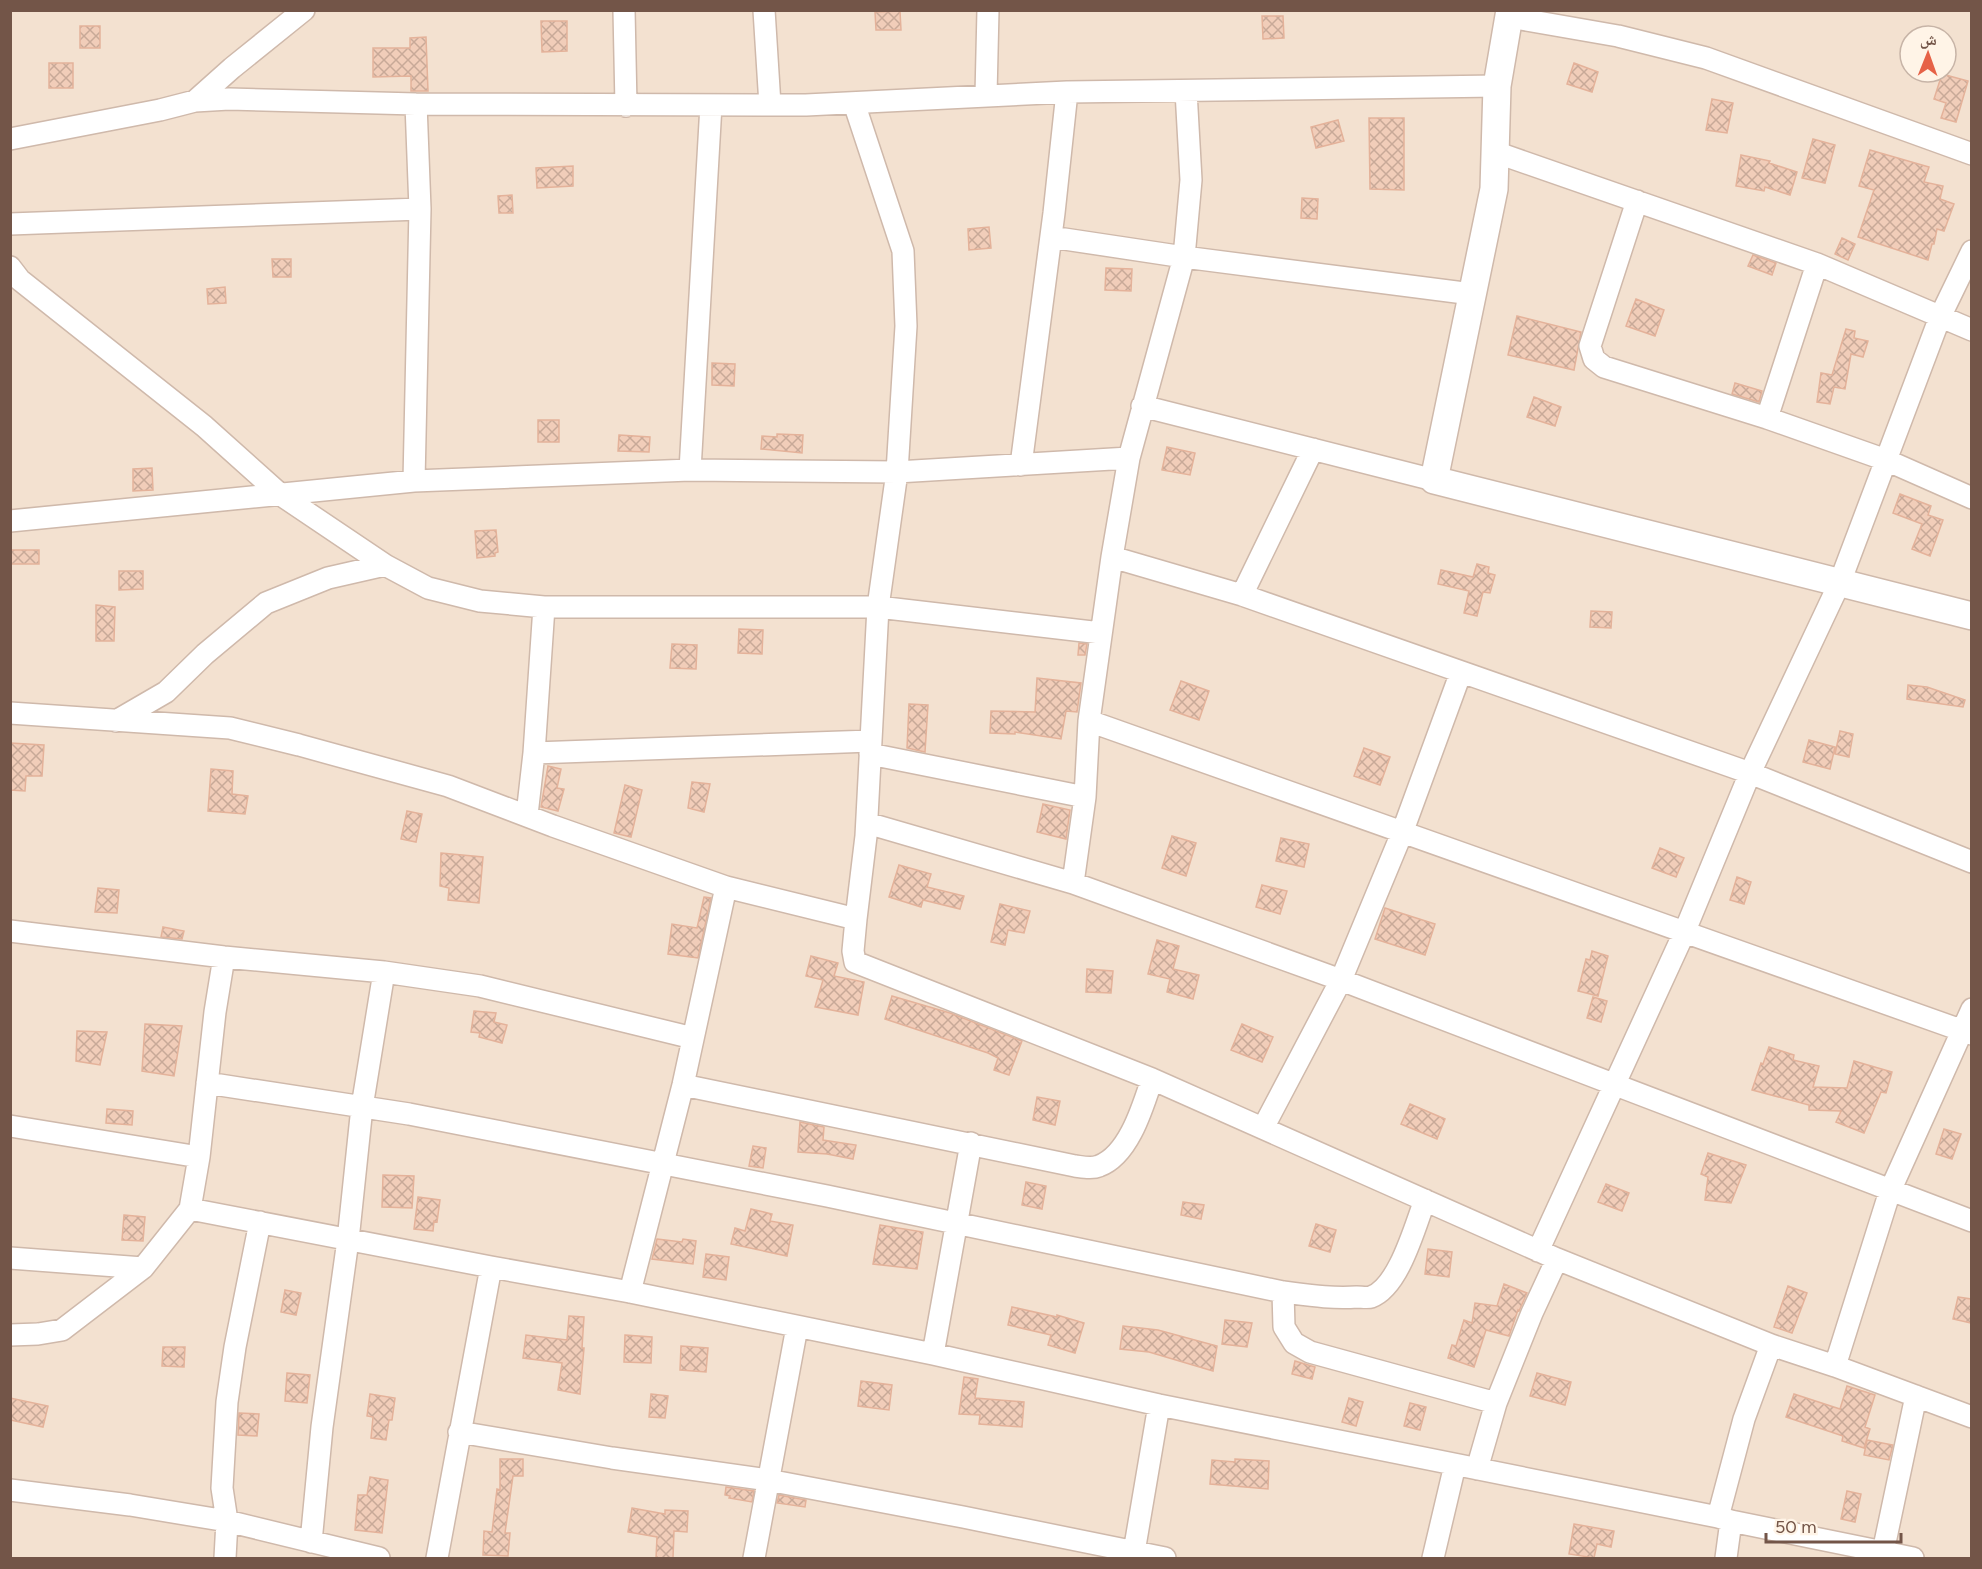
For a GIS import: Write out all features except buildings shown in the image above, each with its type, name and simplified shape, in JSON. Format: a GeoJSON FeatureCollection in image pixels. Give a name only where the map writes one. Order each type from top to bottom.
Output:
{"type":"FeatureCollection","features":[{"type":"Feature","properties":{"kind":"street"},"geometry":{"type":"LineString","coordinates":[[195,101],[304,10]]}},
{"type":"Feature","properties":{"kind":"street"},"geometry":{"type":"LineString","coordinates":[[624,10],[626,106]]}},
{"type":"Feature","properties":{"kind":"street"},"geometry":{"type":"LineString","coordinates":[[764,10],[770,105]]}},
{"type":"Feature","properties":{"kind":"street"},"geometry":{"type":"LineString","coordinates":[[986,95],[988,10]]}},
{"type":"Feature","properties":{"kind":"street"},"geometry":{"type":"LineString","coordinates":[[1434,480],[1494,189],[1497,86],[1510,14],[1618,36],[1706,58],[1971,154]]}},
{"type":"Feature","properties":{"kind":"street"},"geometry":{"type":"LineString","coordinates":[[10,139],[195,101],[229,99],[416,104],[770,105],[1066,92],[1497,86]]}},
{"type":"Feature","properties":{"kind":"street"},"geometry":{"type":"LineString","coordinates":[[1073,884],[1085,797],[1089,721],[1112,557],[1129,458],[1184,257],[1191,180],[1186,91]]}},
{"type":"Feature","properties":{"kind":"street"},"geometry":{"type":"LineString","coordinates":[[1021,465],[1051,237],[1066,92]]}},
{"type":"Feature","properties":{"kind":"street"},"geometry":{"type":"LineString","coordinates":[[854,103],[903,251],[906,326],[897,472],[878,607],[867,822],[853,951],[855,962],[1152,1079],[1547,1255],[1771,1345],[1835,1366],[1971,1417]]}},
{"type":"Feature","properties":{"kind":"street"},"geometry":{"type":"LineString","coordinates":[[414,481],[420,209],[416,104]]}},
{"type":"Feature","properties":{"kind":"street"},"geometry":{"type":"LineString","coordinates":[[690,470],[711,105]]}},
{"type":"Feature","properties":{"kind":"street"},"geometry":{"type":"LineString","coordinates":[[1495,152],[1817,264],[1971,330]]}},
{"type":"Feature","properties":{"kind":"street"},"geometry":{"type":"LineString","coordinates":[[1637,201],[1590,346],[1594,359],[1604,367],[1767,418],[1886,460],[1971,498]]}},
{"type":"Feature","properties":{"kind":"street"},"geometry":{"type":"LineString","coordinates":[[10,224],[420,209]]}},
{"type":"Feature","properties":{"kind":"street"},"geometry":{"type":"LineString","coordinates":[[1051,237],[1184,257],[1472,294]]}},
{"type":"Feature","properties":{"kind":"street"},"geometry":{"type":"LineString","coordinates":[[1477,1469],[1496,1403],[1532,1313],[1547,1255],[1614,1086],[1684,933],[1750,772],[1840,582],[1940,317],[1971,251]]}},
{"type":"Feature","properties":{"kind":"street"},"geometry":{"type":"LineString","coordinates":[[1767,418],[1817,264]]}},
{"type":"Feature","properties":{"kind":"street"},"geometry":{"type":"LineString","coordinates":[[10,267],[20,280],[195,419],[281,495],[385,565],[428,588],[480,601],[544,607],[878,607],[1101,633]]}},
{"type":"Feature","properties":{"kind":"street"},"geometry":{"type":"LineString","coordinates":[[1142,406],[1971,616]]}},
{"type":"Feature","properties":{"kind":"street"},"geometry":{"type":"LineString","coordinates":[[1242,596],[1313,449]]}},
{"type":"Feature","properties":{"kind":"street"},"geometry":{"type":"LineString","coordinates":[[10,521],[414,481],[690,470],[897,472],[1129,458]]}},
{"type":"Feature","properties":{"kind":"street"},"geometry":{"type":"LineString","coordinates":[[1112,557],[1242,596],[1750,772],[1971,862]]}},
{"type":"Feature","properties":{"kind":"street"},"geometry":{"type":"LineString","coordinates":[[116,721],[166,692],[205,654],[266,603],[328,578],[385,565]]}},
{"type":"Feature","properties":{"kind":"street"},"geometry":{"type":"LineString","coordinates":[[527,815],[534,753],[544,607]]}},
{"type":"Feature","properties":{"kind":"street"},"geometry":{"type":"LineString","coordinates":[[1263,1128],[1341,980],[1402,833],[1461,672]]}},
{"type":"Feature","properties":{"kind":"street"},"geometry":{"type":"LineString","coordinates":[[10,713],[230,728],[448,786],[726,887],[856,919]]}},
{"type":"Feature","properties":{"kind":"street"},"geometry":{"type":"LineString","coordinates":[[1089,721],[1967,1032]]}},
{"type":"Feature","properties":{"kind":"street"},"geometry":{"type":"LineString","coordinates":[[534,753],[871,747],[1085,797]]}},
{"type":"Feature","properties":{"kind":"street"},"geometry":{"type":"LineString","coordinates":[[867,822],[1073,884],[1341,980],[1971,1221]]}},
{"type":"Feature","properties":{"kind":"street"},"geometry":{"type":"LineString","coordinates":[[630,1292],[683,1085],[726,887]]}},
{"type":"Feature","properties":{"kind":"street"},"geometry":{"type":"LineString","coordinates":[[10,931],[224,957],[384,972],[480,986],[693,1038]]}},
{"type":"Feature","properties":{"kind":"street"},"geometry":{"type":"LineString","coordinates":[[10,1335],[62,1330],[143,1268],[190,1209],[199,1157],[215,1012],[224,957]]}},
{"type":"Feature","properties":{"kind":"street"},"geometry":{"type":"LineString","coordinates":[[311,1542],[322,1427],[348,1240],[362,1107],[384,972]]}},
{"type":"Feature","properties":{"kind":"street"},"geometry":{"type":"LineString","coordinates":[[1835,1366],[1890,1191],[1967,1032],[1971,1009]]}},
{"type":"Feature","properties":{"kind":"street"},"geometry":{"type":"LineString","coordinates":[[683,1085],[1075,1166],[1097,1167],[1113,1159],[1137,1124],[1152,1079]]}},
{"type":"Feature","properties":{"kind":"street"},"geometry":{"type":"LineString","coordinates":[[207,1083],[409,1114],[1282,1292],[1342,1298],[1372,1296],[1389,1282],[1402,1262],[1425,1200]]}},
{"type":"Feature","properties":{"kind":"street"},"geometry":{"type":"LineString","coordinates":[[10,1126],[199,1157]]}},
{"type":"Feature","properties":{"kind":"street"},"geometry":{"type":"LineString","coordinates":[[933,1354],[971,1143]]}},
{"type":"Feature","properties":{"kind":"street"},"geometry":{"type":"LineString","coordinates":[[190,1209],[630,1292],[933,1354],[1159,1405],[1913,1558]]}},
{"type":"Feature","properties":{"kind":"street"},"geometry":{"type":"LineString","coordinates":[[225,1558],[227,1521],[222,1488],[227,1402],[235,1347],[260,1222]]}},
{"type":"Feature","properties":{"kind":"street"},"geometry":{"type":"LineString","coordinates":[[10,1258],[143,1268]]}},
{"type":"Feature","properties":{"kind":"street"},"geometry":{"type":"LineString","coordinates":[[437,1558],[491,1267]]}},
{"type":"Feature","properties":{"kind":"street"},"geometry":{"type":"LineString","coordinates":[[1282,1292],[1284,1327],[1294,1343],[1311,1353],[1496,1403]]}},
{"type":"Feature","properties":{"kind":"street"},"geometry":{"type":"LineString","coordinates":[[754,1558],[797,1327]]}},
{"type":"Feature","properties":{"kind":"street"},"geometry":{"type":"LineString","coordinates":[[1726,1558],[1725,1519],[1744,1419],[1771,1345]]}},
{"type":"Feature","properties":{"kind":"street"},"geometry":{"type":"LineString","coordinates":[[1883,1552],[1916,1396]]}},
{"type":"Feature","properties":{"kind":"street"},"geometry":{"type":"LineString","coordinates":[[1134,1552],[1159,1405]]}},
{"type":"Feature","properties":{"kind":"street"},"geometry":{"type":"LineString","coordinates":[[459,1432],[612,1458],[768,1480],[1165,1558]]}},
{"type":"Feature","properties":{"kind":"street"},"geometry":{"type":"LineString","coordinates":[[1433,1558],[1455,1465]]}},
{"type":"Feature","properties":{"kind":"street"},"geometry":{"type":"LineString","coordinates":[[10,1490],[130,1504],[227,1521],[379,1558]]}},
{"type":"Feature","properties":{"kind":"shaded area"},"geometry":{"type":"Polygon","coordinates":[[[11,11],[1971,11],[1971,1558],[11,1558],[11,11]]]}}]}
